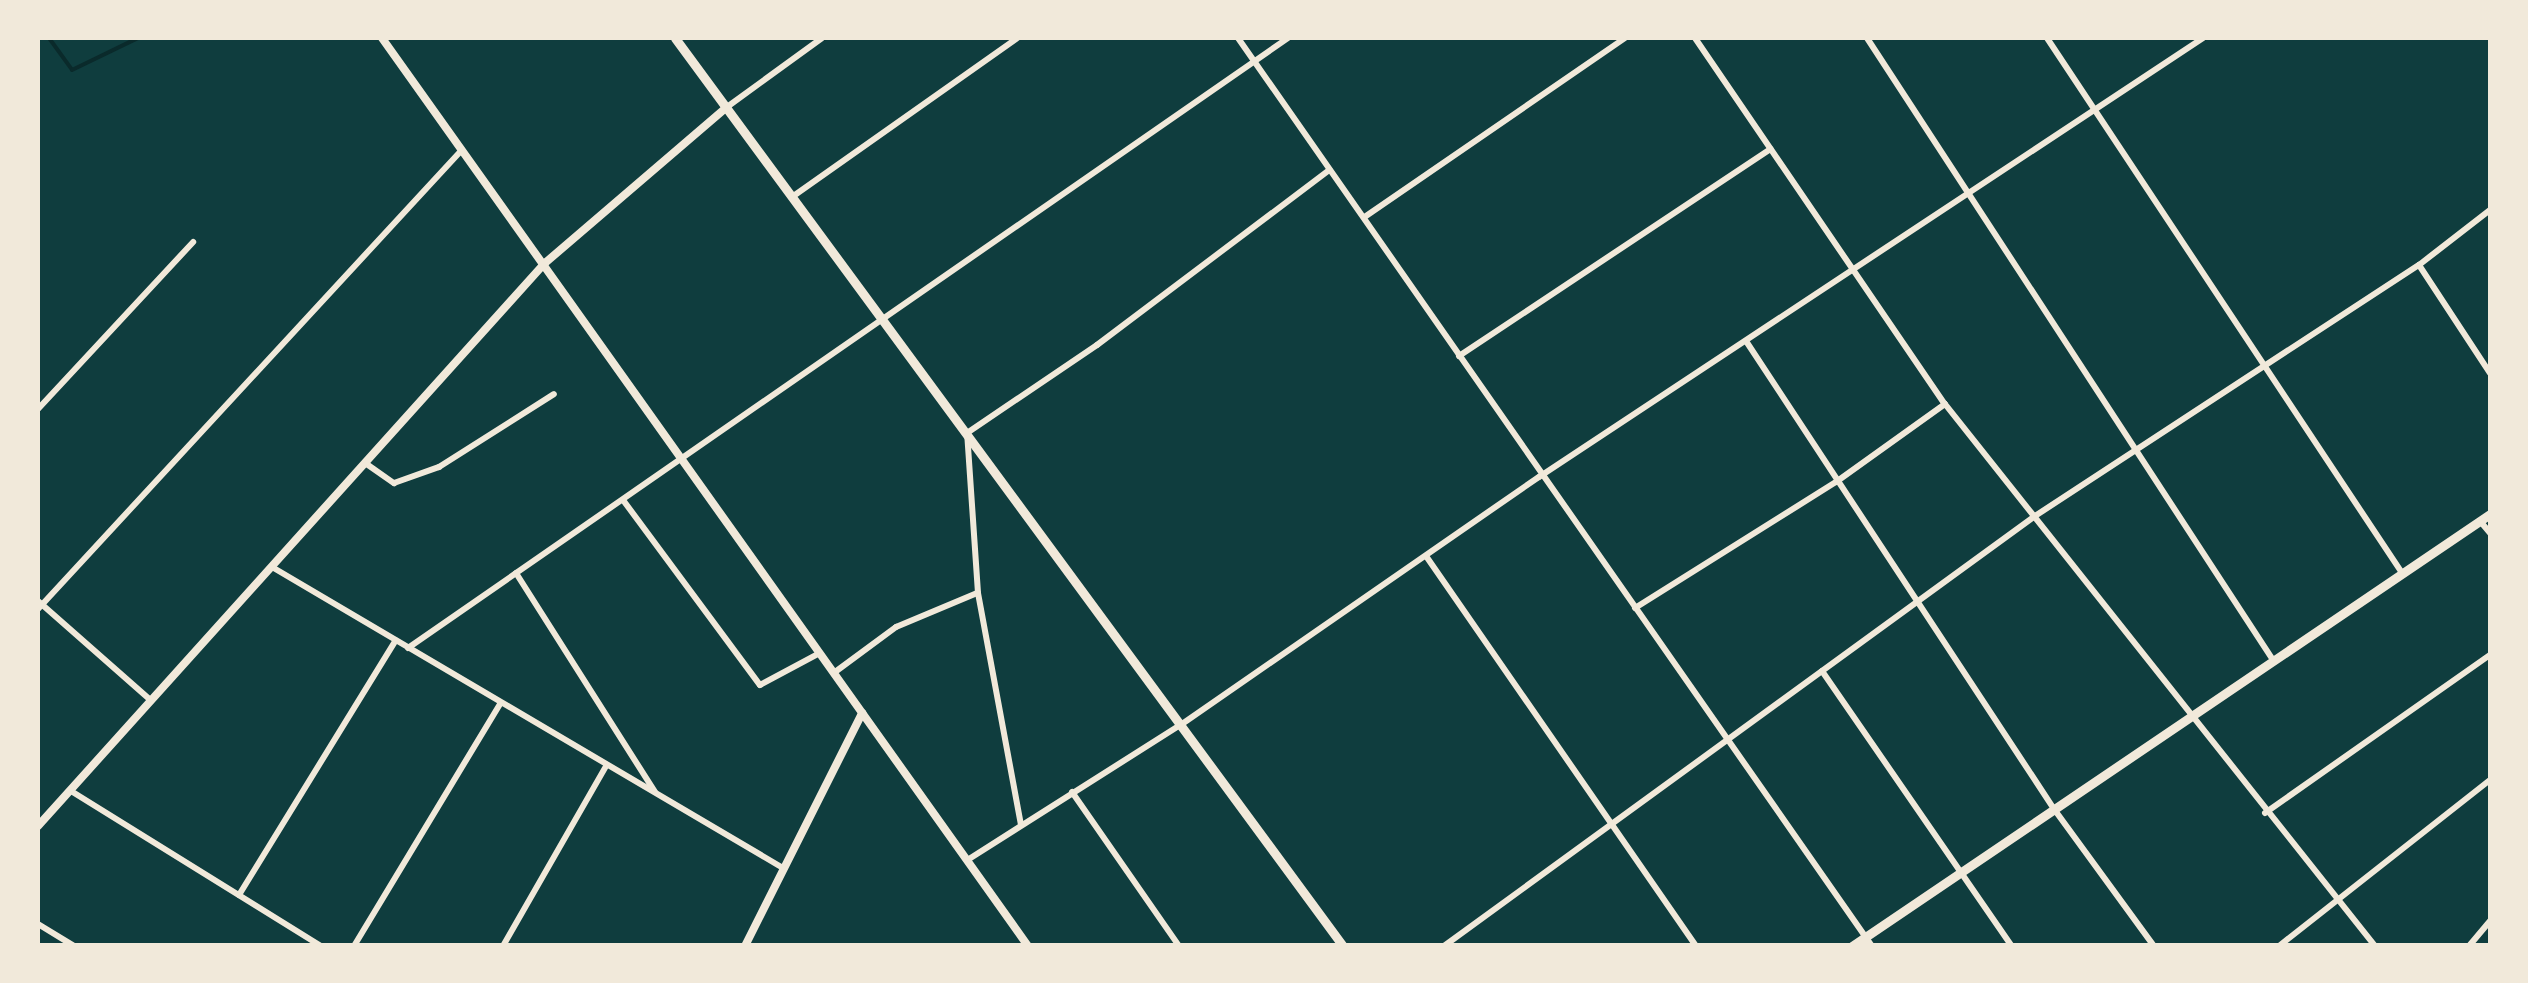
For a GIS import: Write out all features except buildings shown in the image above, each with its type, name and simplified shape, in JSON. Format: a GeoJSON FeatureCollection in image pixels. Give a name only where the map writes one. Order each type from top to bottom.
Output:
{"type":"FeatureCollection","features":[{"type":"Feature","properties":{"kind":"main road"},"geometry":{"type":"LineString","coordinates":[[675,38],[1343,946]]}},
{"type":"Feature","properties":{"kind":"main road"},"geometry":{"type":"LineString","coordinates":[[1852,946],[1869,941],[1958,872],[2490,514]]}},
{"type":"Feature","properties":{"kind":"street"},"geometry":{"type":"LineString","coordinates":[[382,38],[1028,946]]}},
{"type":"Feature","properties":{"kind":"street"},"geometry":{"type":"LineString","coordinates":[[38,826],[368,464],[545,262],[727,107],[822,38]]}},
{"type":"Feature","properties":{"kind":"street"},"geometry":{"type":"LineString","coordinates":[[792,198],[1018,38]]}},
{"type":"Feature","properties":{"kind":"street"},"geometry":{"type":"LineString","coordinates":[[1238,38],[1329,170],[1366,216],[1539,477],[1869,941]]}},
{"type":"Feature","properties":{"kind":"street"},"geometry":{"type":"LineString","coordinates":[[408,648],[1288,38]]}},
{"type":"Feature","properties":{"kind":"street"},"geometry":{"type":"LineString","coordinates":[[1366,216],[1625,38]]}},
{"type":"Feature","properties":{"kind":"street"},"geometry":{"type":"LineString","coordinates":[[1696,38],[1945,404],[2188,717],[2374,946]]}},
{"type":"Feature","properties":{"kind":"street"},"geometry":{"type":"LineString","coordinates":[[1867,38],[2273,660]]}},
{"type":"Feature","properties":{"kind":"street"},"geometry":{"type":"LineString","coordinates":[[2047,38],[2402,573]]}},
{"type":"Feature","properties":{"kind":"street"},"geometry":{"type":"LineString","coordinates":[[969,859],[1182,724],[1539,477],[2202,38]]}},
{"type":"Feature","properties":{"kind":"street"},"geometry":{"type":"LineString","coordinates":[[1460,356],[1770,149]]}},
{"type":"Feature","properties":{"kind":"street"},"geometry":{"type":"LineString","coordinates":[[150,699],[39,605],[461,152]]}},
{"type":"Feature","properties":{"kind":"street"},"geometry":{"type":"LineString","coordinates":[[1021,826],[978,593],[967,432],[1097,345],[1329,170]]}},
{"type":"Feature","properties":{"kind":"street"},"geometry":{"type":"LineString","coordinates":[[1444,946],[2035,516],[2419,265],[2490,210]]}},
{"type":"Feature","properties":{"kind":"street"},"geometry":{"type":"LineString","coordinates":[[38,409],[193,242]]}},
{"type":"Feature","properties":{"kind":"street"},"geometry":{"type":"LineString","coordinates":[[2419,265],[2490,373]]}},
{"type":"Feature","properties":{"kind":"street"},"geometry":{"type":"LineString","coordinates":[[1746,341],[2054,809],[2154,946]]}},
{"type":"Feature","properties":{"kind":"street"},"geometry":{"type":"LineString","coordinates":[[368,464],[394,483],[440,467],[554,394]]}},
{"type":"Feature","properties":{"kind":"street"},"geometry":{"type":"LineString","coordinates":[[1634,608],[1836,482],[1945,404]]}},
{"type":"Feature","properties":{"kind":"street"},"geometry":{"type":"LineString","coordinates":[[623,500],[760,685],[821,652]]}},
{"type":"Feature","properties":{"kind":"street"},"geometry":{"type":"LineString","coordinates":[[2480,520],[2490,533]]}},
{"type":"Feature","properties":{"kind":"street"},"geometry":{"type":"LineString","coordinates":[[1426,556],[1696,946]]}},
{"type":"Feature","properties":{"kind":"street"},"geometry":{"type":"LineString","coordinates":[[272,567],[783,868]]}},
{"type":"Feature","properties":{"kind":"street"},"geometry":{"type":"LineString","coordinates":[[516,573],[657,796]]}},
{"type":"Feature","properties":{"kind":"street"},"geometry":{"type":"LineString","coordinates":[[835,672],[896,627],[978,593]]}},
{"type":"Feature","properties":{"kind":"street"},"geometry":{"type":"LineString","coordinates":[[238,895],[396,640]]}},
{"type":"Feature","properties":{"kind":"street"},"geometry":{"type":"LineString","coordinates":[[2265,813],[2490,655]]}},
{"type":"Feature","properties":{"kind":"street"},"geometry":{"type":"LineString","coordinates":[[1822,671],[2012,946]]}},
{"type":"Feature","properties":{"kind":"street"},"geometry":{"type":"LineString","coordinates":[[354,946],[500,704]]}},
{"type":"Feature","properties":{"kind":"street"},"geometry":{"type":"LineString","coordinates":[[745,946],[862,713]]}},
{"type":"Feature","properties":{"kind":"street"},"geometry":{"type":"LineString","coordinates":[[503,946],[606,766]]}},
{"type":"Feature","properties":{"kind":"street"},"geometry":{"type":"LineString","coordinates":[[2279,946],[2490,780]]}},
{"type":"Feature","properties":{"kind":"street"},"geometry":{"type":"LineString","coordinates":[[71,791],[321,946]]}},
{"type":"Feature","properties":{"kind":"street"},"geometry":{"type":"LineString","coordinates":[[1072,792],[1179,946]]}},
{"type":"Feature","properties":{"kind":"street"},"geometry":{"type":"LineString","coordinates":[[2469,946],[2490,921]]}},
{"type":"Feature","properties":{"kind":"street"},"geometry":{"type":"LineString","coordinates":[[38,924],[74,946]]}},
{"type":"Feature","properties":{"kind":"waterway"},"geometry":{"type":"LineString","coordinates":[[49,38],[72,70],[138,38]]}}]}
